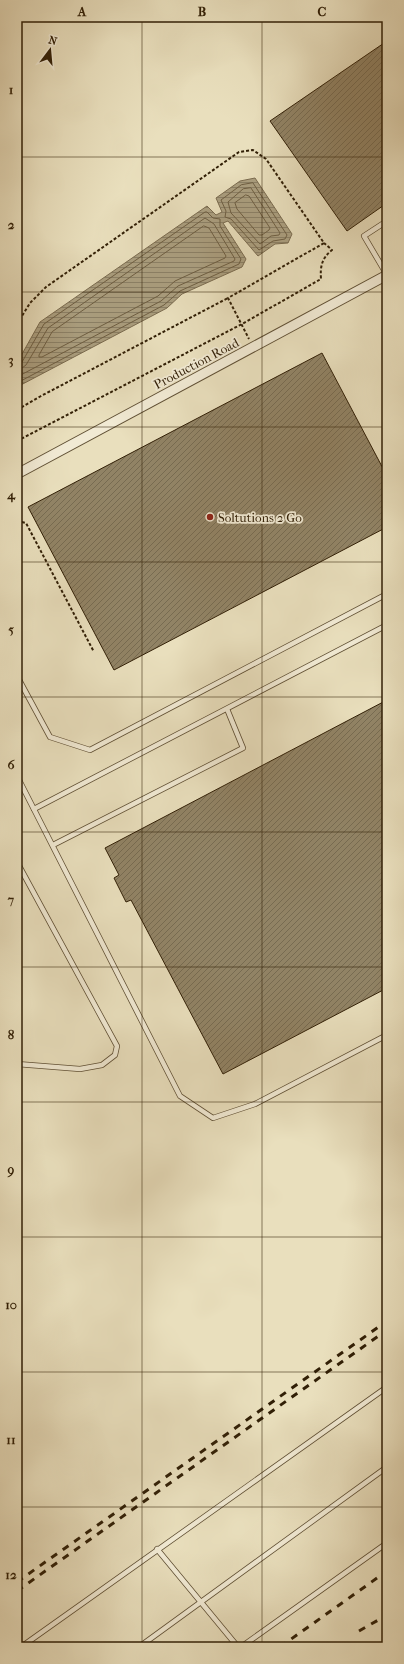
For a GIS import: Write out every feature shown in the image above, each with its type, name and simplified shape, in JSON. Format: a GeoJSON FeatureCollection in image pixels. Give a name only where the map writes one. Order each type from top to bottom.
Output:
{"type":"FeatureCollection","features":[{"type":"Feature","properties":{"kind":"street","name":"Production Road"},"geometry":{"type":"LineString","coordinates":[[17,474],[387,275]]}},
{"type":"Feature","properties":{"kind":"lane"},"geometry":{"type":"LineString","coordinates":[[387,221],[364,236],[387,275]]}},
{"type":"Feature","properties":{"kind":"lane"},"geometry":{"type":"LineString","coordinates":[[17,676],[50,737],[90,750],[387,594]]}},
{"type":"Feature","properties":{"kind":"lane"},"geometry":{"type":"LineString","coordinates":[[34,809],[387,625]]}},
{"type":"Feature","properties":{"kind":"lane"},"geometry":{"type":"LineString","coordinates":[[53,845],[243,748],[228,709]]}},
{"type":"Feature","properties":{"kind":"lane"},"geometry":{"type":"LineString","coordinates":[[17,776],[180,1096],[213,1118],[255,1104],[387,1035]]}},
{"type":"Feature","properties":{"kind":"lane"},"geometry":{"type":"LineString","coordinates":[[17,862],[117,1046],[115,1056],[102,1065],[80,1069],[17,1064]]}},
{"type":"Feature","properties":{"kind":"lane"},"geometry":{"type":"LineString","coordinates":[[21,1647],[387,1387]]}},
{"type":"Feature","properties":{"kind":"lane"},"geometry":{"type":"LineString","coordinates":[[139,1647],[387,1467]]}},
{"type":"Feature","properties":{"kind":"lane"},"geometry":{"type":"LineString","coordinates":[[241,1647],[387,1543]]}},
{"type":"Feature","properties":{"kind":"lane"},"geometry":{"type":"LineString","coordinates":[[157,1550],[238,1647]]}},
{"type":"Feature","properties":{"kind":"path"},"geometry":{"type":"LineString","coordinates":[[17,324],[30,303],[46,287],[239,152],[253,150],[266,159],[324,243],[332,250],[325,255],[320,267],[321,279],[242,324],[17,441]]}},
{"type":"Feature","properties":{"kind":"path"},"geometry":{"type":"LineString","coordinates":[[17,410],[228,298],[324,243]]}},
{"type":"Feature","properties":{"kind":"path"},"geometry":{"type":"LineString","coordinates":[[228,298],[254,347]]}},
{"type":"Feature","properties":{"kind":"path"},"geometry":{"type":"LineString","coordinates":[[17,521],[26,523],[94,652]]}},
{"type":"Feature","properties":{"kind":"water"},"geometry":{"type":"Polygon","coordinates":[[[255,178],[292,234],[288,243],[275,244],[258,256],[228,221],[223,223],[246,259],[242,267],[182,294],[167,308],[17,387],[17,363],[40,322],[207,206],[216,215],[222,212],[216,198],[240,181],[255,178]]]}},
{"type":"Feature","properties":{"kind":"building"},"geometry":{"type":"Polygon","coordinates":[[[387,41],[387,203],[347,231],[270,121],[387,41]]]}},
{"type":"Feature","properties":{"kind":"building","name":"Soltutions 2 Go"},"geometry":{"type":"Polygon","coordinates":[[[322,353],[387,476],[387,527],[114,670],[28,507],[322,353]]]}},
{"type":"Feature","properties":{"kind":"building"},"geometry":{"type":"Polygon","coordinates":[[[387,700],[387,988],[223,1074],[131,900],[126,902],[114,878],[119,875],[105,848],[387,700]]]}},
{"type":"Feature","properties":{"kind":"railway"},"geometry":{"type":"LineString","coordinates":[[17,1582],[387,1321]]}},
{"type":"Feature","properties":{"kind":"railway"},"geometry":{"type":"LineString","coordinates":[[17,1591],[387,1330]]}},
{"type":"Feature","properties":{"kind":"railway"},"geometry":{"type":"LineString","coordinates":[[280,1647],[387,1571]]}},
{"type":"Feature","properties":{"kind":"railway"},"geometry":{"type":"LineString","coordinates":[[359,1631],[387,1615]]}},
{"type":"Feature","properties":{"kind":"place","name":"Soltutions 2 Go"},"geometry":{"type":"Point","coordinates":[210,517]}}]}
